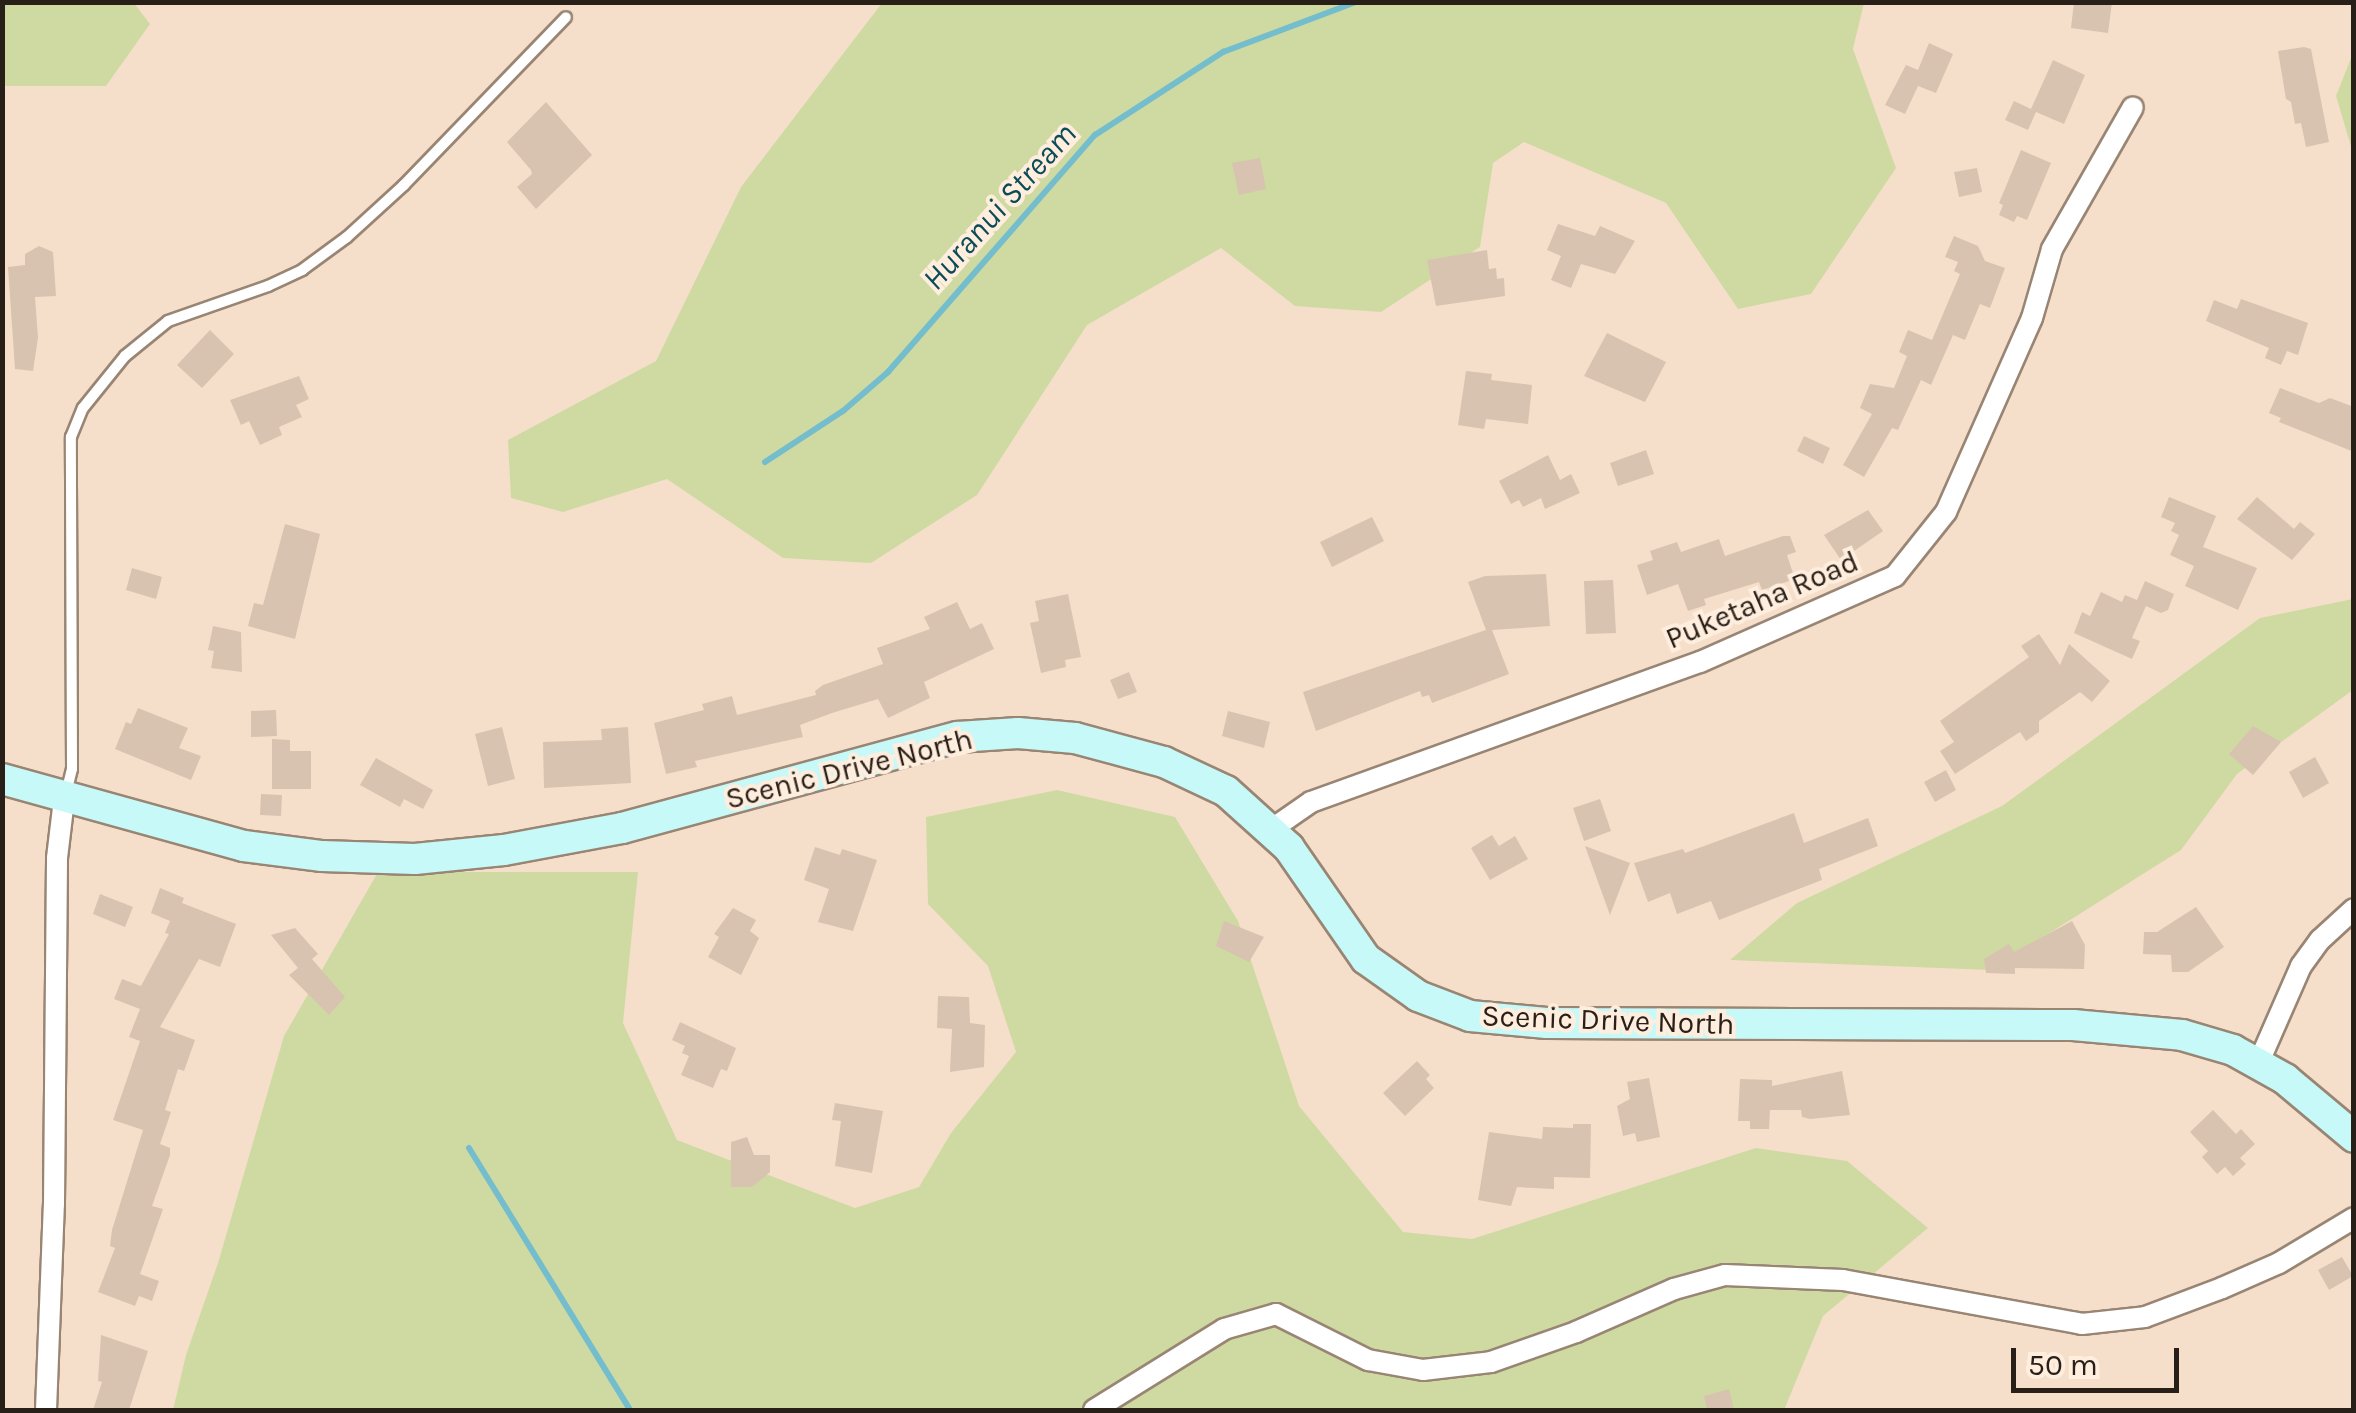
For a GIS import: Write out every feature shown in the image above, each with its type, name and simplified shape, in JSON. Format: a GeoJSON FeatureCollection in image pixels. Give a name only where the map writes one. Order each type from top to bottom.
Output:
{"type":"FeatureCollection","features":[{"type":"Feature","properties":{"kind":"main road","name":"Scenic Drive North"},"geometry":{"type":"LineString","coordinates":[[2,779],[244,846],[322,856],[415,859],[594,834],[958,737],[1018,733],[1106,744],[1164,762],[1226,791],[1272,829],[1366,959],[1418,996],[1470,1016],[1547,1023],[2073,1025],[2182,1036],[2233,1050],[2258,1064],[2308,1097],[2354,1137]]}},
{"type":"Feature","properties":{"kind":"street","name":"Puketaha Road"},"geometry":{"type":"LineString","coordinates":[[1272,829],[1311,802],[1700,662],[1894,576],[1946,512],[2032,318],[2052,248],[2133,107]]}},
{"type":"Feature","properties":{"kind":"street"},"geometry":{"type":"LineString","coordinates":[[46,1410],[54,1204],[57,858],[64,799]]}},
{"type":"Feature","properties":{"kind":"street"},"geometry":{"type":"LineString","coordinates":[[2258,1064],[2301,966],[2320,940],[2354,909]]}},
{"type":"Feature","properties":{"kind":"street"},"geometry":{"type":"LineString","coordinates":[[1094,1410],[1224,1329],[1276,1314],[1368,1360],[1422,1370],[1491,1362],[1576,1332],[1674,1289],[1725,1275],[1790,1274],[1842,1280],[2082,1324],[2145,1317],[2222,1288],[2278,1263],[2354,1218]]}},
{"type":"Feature","properties":{"kind":"lane"},"geometry":{"type":"LineString","coordinates":[[64,799],[72,769],[71,437],[83,408],[125,356],[168,321],[268,286],[302,270],[348,237],[404,186],[566,17]]}},
{"type":"Feature","properties":{"kind":"green space"},"geometry":{"type":"Polygon","coordinates":[[[2,3],[134,3],[150,24],[106,86],[3,86],[2,3]]]}},
{"type":"Feature","properties":{"kind":"green space"},"geometry":{"type":"Polygon","coordinates":[[[882,3],[1864,3],[1853,49],[1896,168],[1811,294],[1738,309],[1666,203],[1524,142],[1493,163],[1480,247],[1381,312],[1295,306],[1221,248],[1087,325],[977,495],[871,563],[783,558],[667,479],[563,512],[511,498],[508,440],[656,361],[741,187],[882,3]]]}},
{"type":"Feature","properties":{"kind":"green space"},"geometry":{"type":"Polygon","coordinates":[[[2354,53],[2353,153],[2336,96],[2354,53]]]}},
{"type":"Feature","properties":{"kind":"green space"},"geometry":{"type":"Polygon","coordinates":[[[2353,599],[2353,690],[2237,774],[2181,850],[1991,970],[1730,960],[1797,903],[2002,806],[2260,618],[2353,599]]]}},
{"type":"Feature","properties":{"kind":"green space"},"geometry":{"type":"Polygon","coordinates":[[[1057,790],[1175,817],[1238,921],[1299,1106],[1403,1232],[1472,1239],[1756,1148],[1847,1161],[1928,1228],[1823,1316],[1784,1410],[173,1410],[186,1355],[218,1263],[284,1036],[378,872],[638,872],[623,1023],[677,1140],[855,1208],[919,1187],[951,1133],[1016,1052],[988,966],[928,904],[926,817],[1057,790]]]}},
{"type":"Feature","properties":{"kind":"building"},"geometry":{"type":"Polygon","coordinates":[[[2074,2],[2112,2],[2108,33],[2071,28],[2074,2]]]}},
{"type":"Feature","properties":{"kind":"building"},"geometry":{"type":"Polygon","coordinates":[[[1929,43],[1953,54],[1936,93],[1918,86],[1905,114],[1885,105],[1906,65],[1918,70],[1929,43]]]}},
{"type":"Feature","properties":{"kind":"building"},"geometry":{"type":"Polygon","coordinates":[[[2311,49],[2329,142],[2306,147],[2301,123],[2295,124],[2291,102],[2286,99],[2278,51],[2311,49]]]}},
{"type":"Feature","properties":{"kind":"building"},"geometry":{"type":"Polygon","coordinates":[[[2053,60],[2085,75],[2064,124],[2036,112],[2028,130],[2005,120],[2014,101],[2031,109],[2053,60]]]}},
{"type":"Feature","properties":{"kind":"building"},"geometry":{"type":"Polygon","coordinates":[[[546,102],[592,155],[536,209],[517,187],[532,174],[531,170],[507,142],[546,102]]]}},
{"type":"Feature","properties":{"kind":"building"},"geometry":{"type":"Polygon","coordinates":[[[2021,150],[2051,163],[2027,220],[2017,216],[2014,222],[1999,215],[2003,205],[1999,203],[2021,150]]]}},
{"type":"Feature","properties":{"kind":"building"},"geometry":{"type":"Polygon","coordinates":[[[1260,158],[1266,189],[1239,195],[1232,163],[1260,158]]]}},
{"type":"Feature","properties":{"kind":"building"},"geometry":{"type":"Polygon","coordinates":[[[1977,168],[1982,192],[1959,197],[1954,172],[1977,168]]]}},
{"type":"Feature","properties":{"kind":"building"},"geometry":{"type":"Polygon","coordinates":[[[1558,224],[1595,236],[1600,226],[1635,241],[1615,274],[1581,264],[1571,288],[1551,280],[1561,256],[1547,250],[1558,224]]]}},
{"type":"Feature","properties":{"kind":"building"},"geometry":{"type":"Polygon","coordinates":[[[1954,236],[1978,246],[1985,261],[2005,268],[1990,308],[1980,304],[1965,340],[1953,335],[1931,385],[1921,380],[1898,430],[1892,428],[1864,477],[1843,465],[1872,414],[1860,408],[1870,384],[1894,388],[1907,356],[1899,352],[1908,330],[1932,340],[1960,274],[1954,271],[1958,262],[1945,257],[1954,236]]]}},
{"type":"Feature","properties":{"kind":"building"},"geometry":{"type":"Polygon","coordinates":[[[39,246],[53,252],[56,296],[35,297],[38,338],[33,371],[15,369],[8,267],[25,265],[25,254],[39,246]]]}},
{"type":"Feature","properties":{"kind":"building"},"geometry":{"type":"Polygon","coordinates":[[[1487,250],[1489,269],[1496,268],[1497,279],[1504,278],[1505,296],[1436,306],[1427,260],[1487,250]]]}},
{"type":"Feature","properties":{"kind":"building"},"geometry":{"type":"Polygon","coordinates":[[[2241,299],[2308,323],[2298,355],[2287,351],[2281,365],[2265,358],[2269,348],[2206,321],[2214,300],[2237,309],[2241,299]]]}},
{"type":"Feature","properties":{"kind":"building"},"geometry":{"type":"Polygon","coordinates":[[[210,330],[234,354],[202,388],[177,365],[210,330]]]}},
{"type":"Feature","properties":{"kind":"building"},"geometry":{"type":"Polygon","coordinates":[[[1607,333],[1666,362],[1645,402],[1584,376],[1607,333]]]}},
{"type":"Feature","properties":{"kind":"building"},"geometry":{"type":"Polygon","coordinates":[[[1466,371],[1492,374],[1491,380],[1532,385],[1528,424],[1486,419],[1484,429],[1458,425],[1466,371]]]}},
{"type":"Feature","properties":{"kind":"building"},"geometry":{"type":"Polygon","coordinates":[[[299,376],[309,399],[296,405],[302,417],[279,427],[282,435],[260,445],[249,421],[241,425],[230,400],[299,376]]]}},
{"type":"Feature","properties":{"kind":"building"},"geometry":{"type":"Polygon","coordinates":[[[2280,388],[2319,403],[2330,398],[2354,407],[2354,452],[2279,422],[2281,418],[2269,413],[2280,388]]]}},
{"type":"Feature","properties":{"kind":"building"},"geometry":{"type":"Polygon","coordinates":[[[1804,436],[1830,448],[1823,464],[1797,451],[1804,436]]]}},
{"type":"Feature","properties":{"kind":"building"},"geometry":{"type":"Polygon","coordinates":[[[1646,450],[1654,474],[1618,486],[1610,463],[1646,450]]]}},
{"type":"Feature","properties":{"kind":"building"},"geometry":{"type":"Polygon","coordinates":[[[1548,455],[1560,480],[1571,474],[1580,493],[1545,509],[1541,498],[1523,507],[1519,500],[1511,504],[1499,481],[1548,455]]]}},
{"type":"Feature","properties":{"kind":"building"},"geometry":{"type":"Polygon","coordinates":[[[2169,497],[2216,516],[2203,547],[2257,568],[2238,610],[2185,586],[2194,566],[2170,555],[2179,535],[2171,531],[2175,523],[2161,517],[2169,497]]]}},
{"type":"Feature","properties":{"kind":"building"},"geometry":{"type":"Polygon","coordinates":[[[2257,497],[2294,529],[2300,522],[2315,534],[2292,560],[2237,519],[2257,497]]]}},
{"type":"Feature","properties":{"kind":"building"},"geometry":{"type":"Polygon","coordinates":[[[1868,510],[1883,531],[1841,560],[1824,535],[1868,510]]]}},
{"type":"Feature","properties":{"kind":"building"},"geometry":{"type":"Polygon","coordinates":[[[1372,517],[1384,541],[1332,567],[1320,542],[1372,517]]]}},
{"type":"Feature","properties":{"kind":"building"},"geometry":{"type":"Polygon","coordinates":[[[285,524],[320,534],[295,639],[248,626],[254,603],[263,605],[285,524]]]}},
{"type":"Feature","properties":{"kind":"building"},"geometry":{"type":"Polygon","coordinates":[[[1790,536],[1796,552],[1787,555],[1795,579],[1762,590],[1759,582],[1704,599],[1706,605],[1688,611],[1678,584],[1647,595],[1637,565],[1653,560],[1650,551],[1677,542],[1681,552],[1719,539],[1725,556],[1790,536]]]}},
{"type":"Feature","properties":{"kind":"building"},"geometry":{"type":"Polygon","coordinates":[[[132,568],[162,577],[156,599],[126,590],[132,568]]]}},
{"type":"Feature","properties":{"kind":"building"},"geometry":{"type":"Polygon","coordinates":[[[1546,574],[1550,626],[1492,630],[1509,674],[1432,703],[1429,695],[1422,697],[1420,691],[1316,731],[1303,692],[1486,630],[1468,582],[1485,576],[1546,574]]]}},
{"type":"Feature","properties":{"kind":"building"},"geometry":{"type":"Polygon","coordinates":[[[1613,580],[1616,633],[1586,634],[1584,581],[1613,580]]]}},
{"type":"Feature","properties":{"kind":"building"},"geometry":{"type":"Polygon","coordinates":[[[2145,581],[2174,594],[2168,610],[2161,613],[2146,606],[2132,638],[2140,641],[2132,659],[2074,633],[2082,612],[2090,616],[2101,592],[2122,602],[2125,595],[2137,600],[2145,581]]]}},
{"type":"Feature","properties":{"kind":"building"},"geometry":{"type":"Polygon","coordinates":[[[1068,594],[1081,657],[1065,660],[1066,667],[1041,673],[1030,623],[1039,621],[1035,601],[1068,594]]]}},
{"type":"Feature","properties":{"kind":"building"},"geometry":{"type":"Polygon","coordinates":[[[957,602],[970,629],[982,623],[994,649],[924,682],[930,698],[888,718],[878,699],[800,725],[803,737],[695,761],[697,767],[666,774],[654,723],[704,710],[702,704],[732,696],[737,715],[816,695],[815,691],[823,685],[883,664],[877,648],[930,629],[924,617],[957,602]]]}},
{"type":"Feature","properties":{"kind":"building"},"geometry":{"type":"Polygon","coordinates":[[[213,626],[241,632],[242,672],[211,668],[214,651],[208,650],[213,626]]]}},
{"type":"Feature","properties":{"kind":"building"},"geometry":{"type":"Polygon","coordinates":[[[2039,634],[2060,665],[2069,644],[2110,681],[2092,702],[2080,692],[2039,721],[2039,732],[2026,741],[2020,732],[1955,774],[1940,751],[1954,742],[1940,721],[2029,657],[2021,646],[2039,634]]]}},
{"type":"Feature","properties":{"kind":"building"},"geometry":{"type":"Polygon","coordinates":[[[1129,672],[1137,692],[1118,699],[1110,680],[1129,672]]]}},
{"type":"Feature","properties":{"kind":"building"},"geometry":{"type":"Polygon","coordinates":[[[138,708],[188,728],[179,748],[201,756],[191,780],[115,749],[126,722],[131,724],[138,708]]]}},
{"type":"Feature","properties":{"kind":"building"},"geometry":{"type":"Polygon","coordinates":[[[276,710],[277,736],[251,737],[251,711],[276,710]]]}},
{"type":"Feature","properties":{"kind":"building"},"geometry":{"type":"Polygon","coordinates":[[[1228,711],[1270,722],[1264,748],[1222,736],[1228,711]]]}},
{"type":"Feature","properties":{"kind":"building"},"geometry":{"type":"Polygon","coordinates":[[[2253,726],[2281,742],[2253,775],[2229,754],[2253,726]]]}},
{"type":"Feature","properties":{"kind":"building"},"geometry":{"type":"Polygon","coordinates":[[[502,727],[515,779],[488,786],[475,734],[502,727]]]}},
{"type":"Feature","properties":{"kind":"building"},"geometry":{"type":"Polygon","coordinates":[[[628,727],[631,783],[544,788],[543,742],[602,740],[601,729],[628,727]]]}},
{"type":"Feature","properties":{"kind":"building"},"geometry":{"type":"Polygon","coordinates":[[[272,739],[290,740],[290,751],[311,751],[311,789],[272,789],[272,739]]]}},
{"type":"Feature","properties":{"kind":"building"},"geometry":{"type":"Polygon","coordinates":[[[2315,757],[2329,783],[2303,798],[2289,772],[2315,757]]]}},
{"type":"Feature","properties":{"kind":"building"},"geometry":{"type":"Polygon","coordinates":[[[376,758],[433,790],[423,809],[404,799],[400,807],[360,785],[376,758]]]}},
{"type":"Feature","properties":{"kind":"building"},"geometry":{"type":"Polygon","coordinates":[[[1946,770],[1956,790],[1935,802],[1924,782],[1946,770]]]}},
{"type":"Feature","properties":{"kind":"building"},"geometry":{"type":"Polygon","coordinates":[[[261,794],[282,795],[281,816],[260,815],[261,794]]]}},
{"type":"Feature","properties":{"kind":"building"},"geometry":{"type":"Polygon","coordinates":[[[1600,799],[1611,831],[1584,841],[1573,808],[1600,799]]]}},
{"type":"Feature","properties":{"kind":"building"},"geometry":{"type":"Polygon","coordinates":[[[1794,813],[1804,843],[1868,818],[1878,846],[1819,869],[1822,880],[1719,920],[1711,901],[1677,914],[1670,893],[1648,902],[1634,863],[1683,849],[1685,853],[1794,813]]]}},
{"type":"Feature","properties":{"kind":"building"},"geometry":{"type":"Polygon","coordinates":[[[1492,835],[1499,846],[1515,836],[1528,859],[1490,880],[1471,848],[1492,835]]]}},
{"type":"Feature","properties":{"kind":"building"},"geometry":{"type":"Polygon","coordinates":[[[1585,846],[1630,863],[1610,915],[1585,846]]]}},
{"type":"Feature","properties":{"kind":"building"},"geometry":{"type":"Polygon","coordinates":[[[815,847],[840,855],[842,849],[877,860],[853,931],[818,922],[829,889],[804,880],[815,847]]]}},
{"type":"Feature","properties":{"kind":"building"},"geometry":{"type":"Polygon","coordinates":[[[160,888],[184,898],[182,903],[236,924],[220,967],[199,959],[160,1027],[195,1040],[184,1071],[178,1069],[165,1110],[171,1112],[160,1144],[170,1148],[170,1155],[152,1206],[163,1209],[140,1274],[159,1281],[152,1301],[139,1296],[135,1306],[98,1292],[115,1248],[110,1246],[112,1230],[143,1130],[113,1120],[140,1041],[129,1037],[140,1009],[114,999],[122,979],[141,986],[169,934],[165,933],[170,921],[151,913],[160,888]]]}},
{"type":"Feature","properties":{"kind":"building"},"geometry":{"type":"Polygon","coordinates":[[[100,894],[133,907],[125,927],[93,914],[100,894]]]}},
{"type":"Feature","properties":{"kind":"building"},"geometry":{"type":"Polygon","coordinates":[[[2196,907],[2224,947],[2188,972],[2172,972],[2171,955],[2143,954],[2144,932],[2157,932],[2196,907]]]}},
{"type":"Feature","properties":{"kind":"building"},"geometry":{"type":"Polygon","coordinates":[[[733,908],[756,920],[750,931],[759,938],[741,975],[708,957],[719,937],[714,934],[733,908]]]}},
{"type":"Feature","properties":{"kind":"building"},"geometry":{"type":"Polygon","coordinates":[[[1224,921],[1264,937],[1249,962],[1216,946],[1224,921]]]}},
{"type":"Feature","properties":{"kind":"building"},"geometry":{"type":"Polygon","coordinates":[[[2072,921],[2085,945],[2084,969],[2015,968],[2015,974],[1986,973],[1984,959],[2009,944],[2014,952],[2072,921]]]}},
{"type":"Feature","properties":{"kind":"building"},"geometry":{"type":"Polygon","coordinates":[[[295,928],[318,954],[312,959],[345,997],[329,1015],[289,975],[298,968],[271,935],[295,928]]]}},
{"type":"Feature","properties":{"kind":"building"},"geometry":{"type":"Polygon","coordinates":[[[938,996],[969,997],[970,1023],[985,1025],[984,1067],[950,1072],[952,1029],[937,1028],[938,996]]]}},
{"type":"Feature","properties":{"kind":"building"},"geometry":{"type":"Polygon","coordinates":[[[680,1022],[736,1048],[727,1071],[721,1069],[713,1088],[681,1075],[689,1056],[682,1053],[685,1046],[672,1040],[680,1022]]]}},
{"type":"Feature","properties":{"kind":"building"},"geometry":{"type":"Polygon","coordinates":[[[1417,1061],[1430,1075],[1426,1079],[1434,1088],[1405,1116],[1383,1093],[1417,1061]]]}},
{"type":"Feature","properties":{"kind":"building"},"geometry":{"type":"Polygon","coordinates":[[[1842,1071],[1850,1115],[1810,1119],[1802,1117],[1801,1110],[1770,1110],[1769,1129],[1750,1129],[1750,1121],[1738,1121],[1740,1079],[1772,1080],[1772,1086],[1842,1071]]]}},
{"type":"Feature","properties":{"kind":"building"},"geometry":{"type":"Polygon","coordinates":[[[1649,1078],[1660,1137],[1637,1142],[1635,1133],[1623,1136],[1617,1106],[1630,1099],[1627,1082],[1649,1078]]]}},
{"type":"Feature","properties":{"kind":"building"},"geometry":{"type":"Polygon","coordinates":[[[835,1103],[883,1111],[872,1173],[835,1166],[841,1121],[832,1120],[835,1103]]]}},
{"type":"Feature","properties":{"kind":"building"},"geometry":{"type":"Polygon","coordinates":[[[2213,1110],[2236,1134],[2241,1129],[2255,1144],[2240,1158],[2246,1164],[2233,1176],[2225,1167],[2217,1174],[2202,1157],[2208,1151],[2190,1132],[2213,1110]]]}},
{"type":"Feature","properties":{"kind":"building"},"geometry":{"type":"Polygon","coordinates":[[[1573,1124],[1591,1124],[1590,1178],[1554,1177],[1554,1189],[1517,1187],[1511,1206],[1478,1200],[1489,1132],[1542,1139],[1543,1127],[1573,1128],[1573,1124]]]}},
{"type":"Feature","properties":{"kind":"building"},"geometry":{"type":"Polygon","coordinates":[[[747,1137],[754,1155],[770,1155],[770,1172],[752,1187],[731,1187],[731,1142],[747,1137]]]}},
{"type":"Feature","properties":{"kind":"building"},"geometry":{"type":"Polygon","coordinates":[[[2342,1257],[2353,1276],[2329,1290],[2318,1270],[2342,1257]]]}},
{"type":"Feature","properties":{"kind":"building"},"geometry":{"type":"Polygon","coordinates":[[[101,1335],[148,1351],[129,1410],[93,1410],[102,1382],[98,1381],[101,1335]]]}},
{"type":"Feature","properties":{"kind":"building"},"geometry":{"type":"Polygon","coordinates":[[[1729,1389],[1734,1410],[1707,1410],[1704,1396],[1729,1389]]]}},
{"type":"Feature","properties":{"kind":"waterway","name":"Huranui Stream"},"geometry":{"type":"LineString","coordinates":[[765,462],[843,411],[888,372],[1095,135],[1223,52],[1356,2]]}},
{"type":"Feature","properties":{"kind":"waterway"},"geometry":{"type":"LineString","coordinates":[[469,1148],[630,1410]]}}]}
